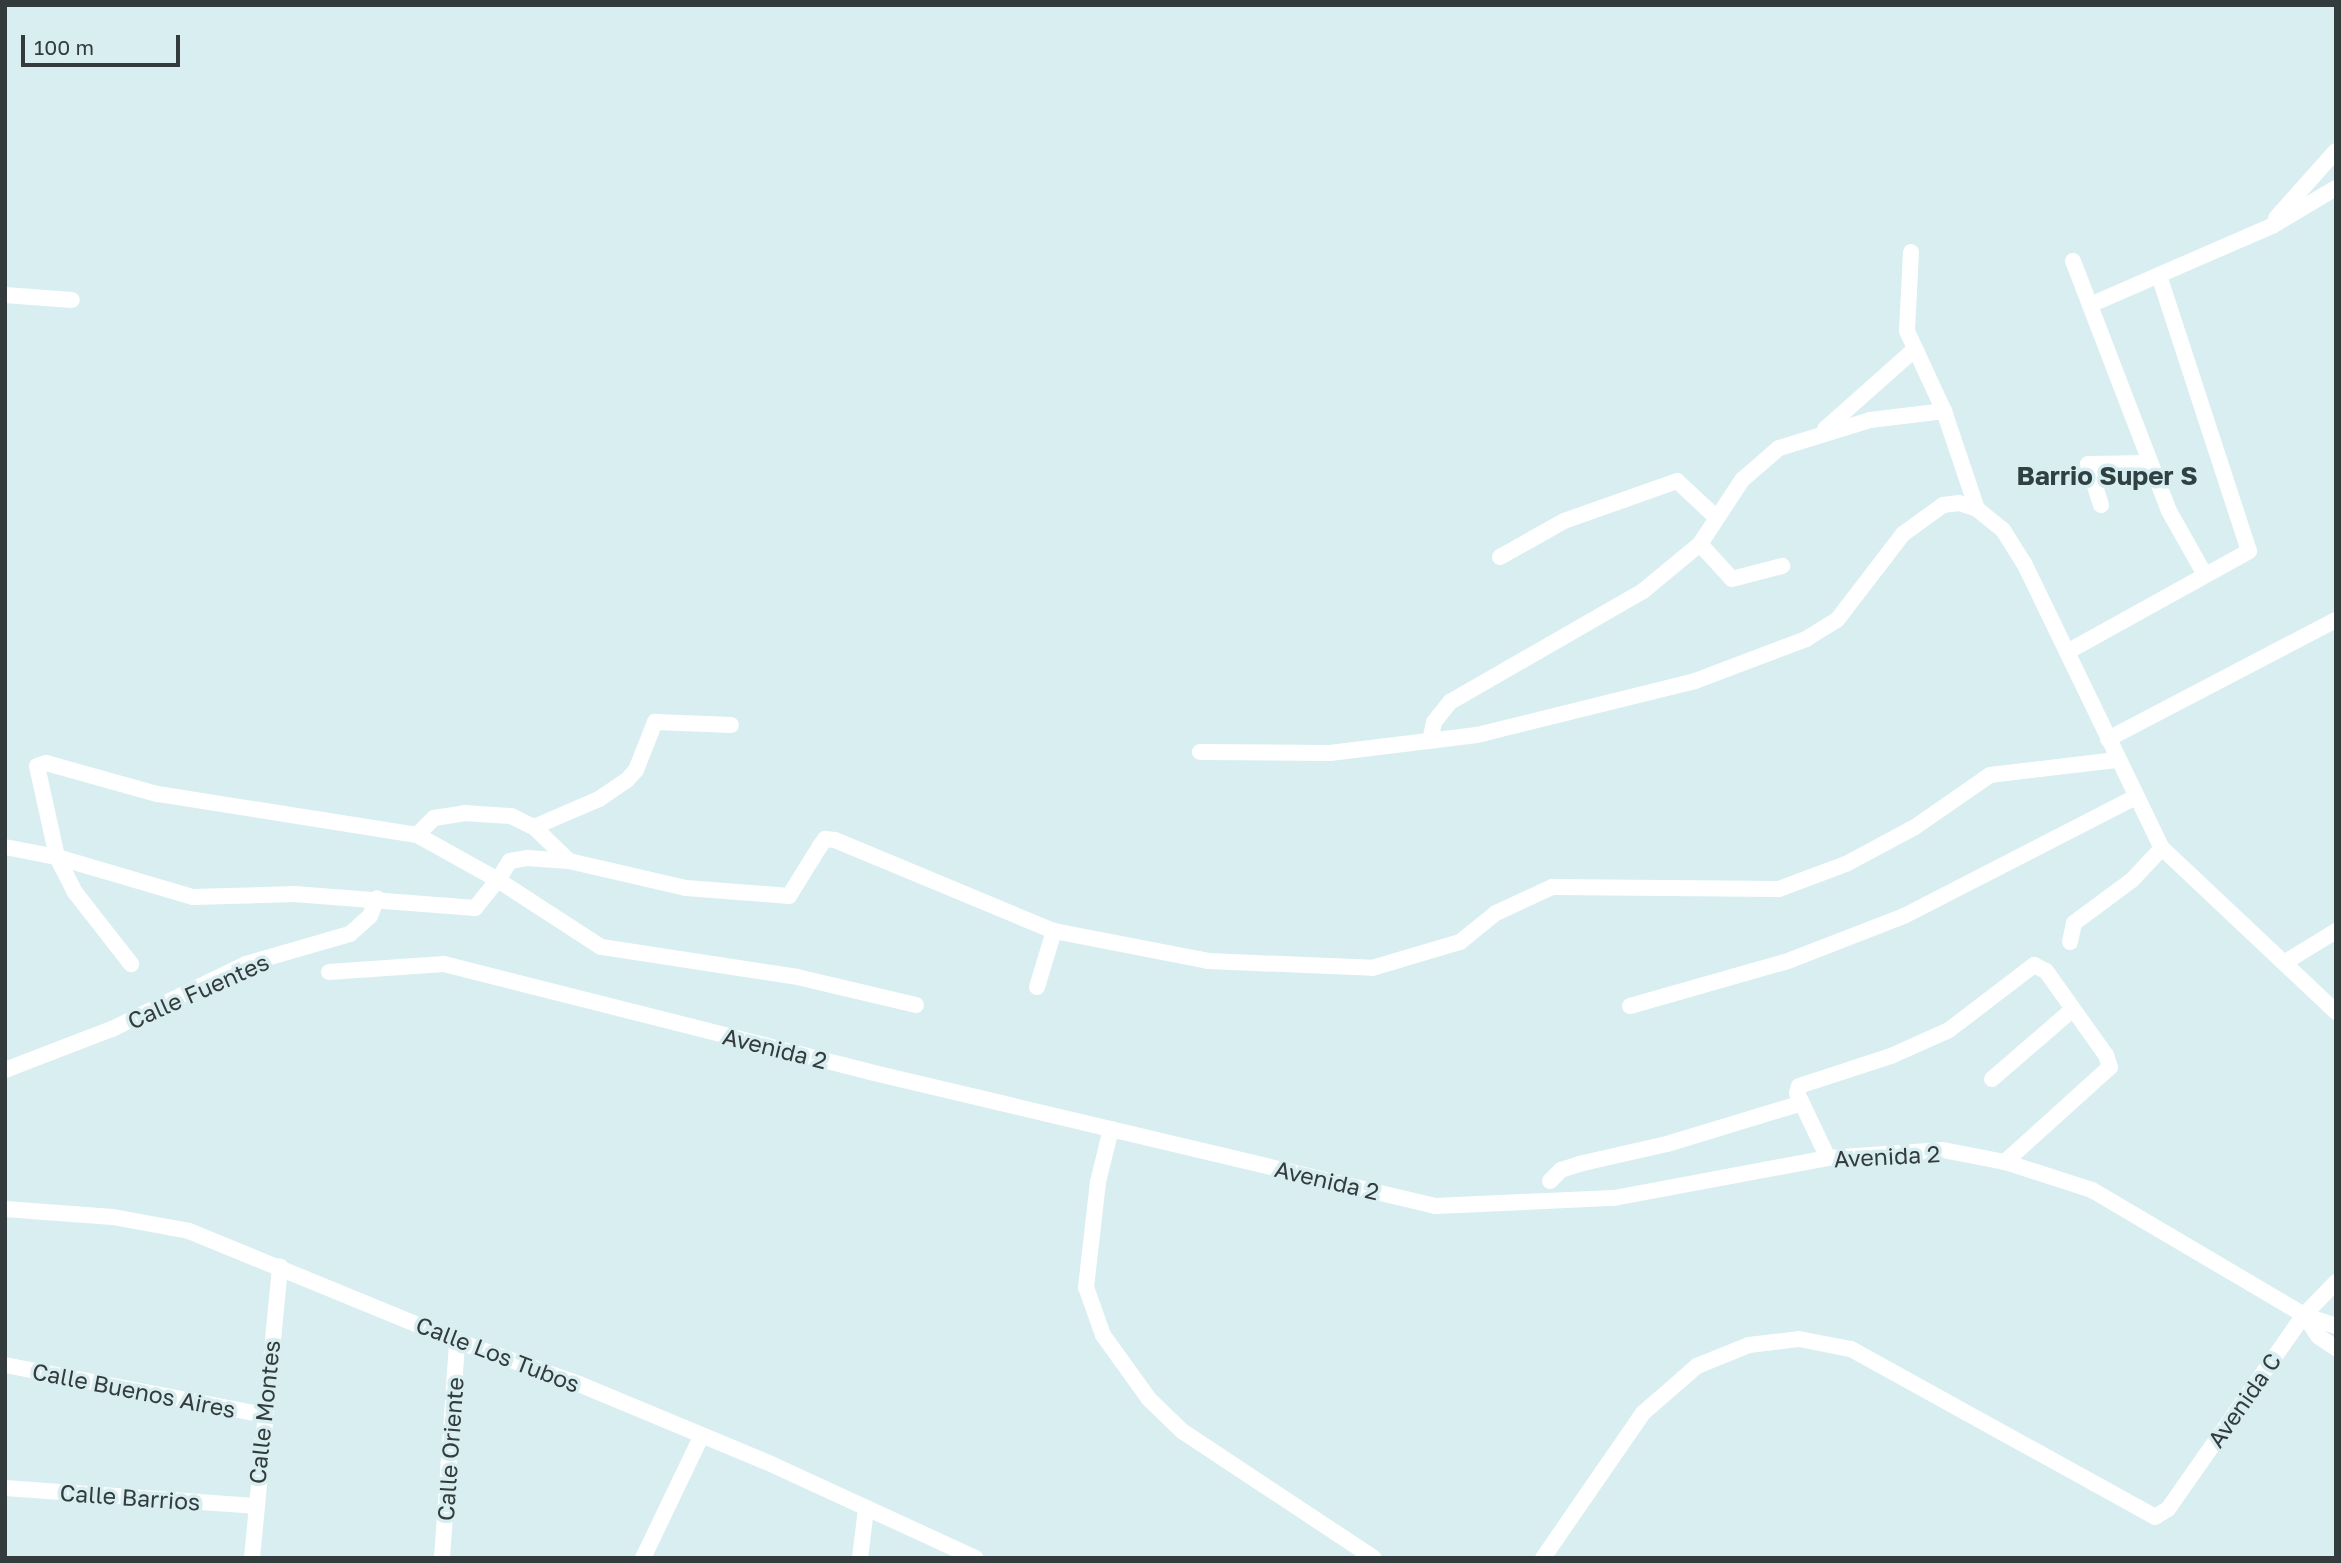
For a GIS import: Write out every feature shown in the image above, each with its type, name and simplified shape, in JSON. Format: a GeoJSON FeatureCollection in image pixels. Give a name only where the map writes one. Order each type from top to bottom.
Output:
{"type":"FeatureCollection","features":[{"type":"Feature","properties":{"kind":"street"},"geometry":{"type":"LineString","coordinates":[[2267,228],[2336,151]]}},
{"type":"Feature","properties":{"kind":"street"},"geometry":{"type":"LineString","coordinates":[[2090,304],[2267,228],[2336,188]]}},
{"type":"Feature","properties":{"kind":"street"},"geometry":{"type":"LineString","coordinates":[[1911,252],[1907,321],[1915,349],[1944,411],[1977,509]]}},
{"type":"Feature","properties":{"kind":"street"},"geometry":{"type":"LineString","coordinates":[[2073,261],[2169,511],[2206,575]]}},
{"type":"Feature","properties":{"kind":"street"},"geometry":{"type":"LineString","coordinates":[[2067,652],[2249,551],[2160,275]]}},
{"type":"Feature","properties":{"kind":"street"},"geometry":{"type":"LineString","coordinates":[[5,295],[72,300]]}},
{"type":"Feature","properties":{"kind":"street"},"geometry":{"type":"LineString","coordinates":[[1824,431],[1915,349]]}},
{"type":"Feature","properties":{"kind":"street"},"geometry":{"type":"LineString","coordinates":[[1430,741],[1434,722],[1450,702],[1643,591],[1700,544],[1742,480],[1779,448],[1824,431],[1870,420],[1944,411]]}},
{"type":"Feature","properties":{"kind":"street"},"geometry":{"type":"LineString","coordinates":[[2101,505],[2088,464],[2150,463]]}},
{"type":"Feature","properties":{"kind":"street"},"geometry":{"type":"LineString","coordinates":[[1500,557],[1564,522],[1677,481],[1717,518]]}},
{"type":"Feature","properties":{"kind":"street"},"geometry":{"type":"LineString","coordinates":[[1200,752],[1330,753],[1477,735],[1695,681],[1805,639],[1837,620],[1903,534],[1943,506],[1959,503],[1977,509],[2003,530],[2067,652],[2134,798],[2162,848],[2243,929],[2287,961],[2336,1012]]}},
{"type":"Feature","properties":{"kind":"street"},"geometry":{"type":"LineString","coordinates":[[1700,544],[1732,579],[1782,566]]}},
{"type":"Feature","properties":{"kind":"street"},"geometry":{"type":"LineString","coordinates":[[2108,739],[2336,621]]}},
{"type":"Feature","properties":{"kind":"street"},"geometry":{"type":"LineString","coordinates":[[534,827],[598,799],[627,780],[636,770],[655,722],[731,725]]}},
{"type":"Feature","properties":{"kind":"street"},"geometry":{"type":"LineString","coordinates":[[5,847],[57,857],[193,897],[294,894],[377,898],[475,908],[517,858],[569,861],[686,888],[782,896],[795,888],[825,839],[835,840],[1054,931],[1208,961],[1372,968],[1460,942],[1496,913],[1552,887],[1779,889],[1846,864],[1915,827],[1990,775],[2116,760]]}},
{"type":"Feature","properties":{"kind":"street"},"geometry":{"type":"LineString","coordinates":[[131,964],[74,891],[57,857],[36,775],[37,765],[46,763],[157,794],[417,835],[498,880],[601,947],[799,977],[916,1005]]}},
{"type":"Feature","properties":{"kind":"street"},"geometry":{"type":"LineString","coordinates":[[1630,1006],[1788,961],[1904,916],[2134,798]]}},
{"type":"Feature","properties":{"kind":"street"},"geometry":{"type":"LineString","coordinates":[[417,835],[434,818],[464,813],[511,816],[534,827],[569,861]]}},
{"type":"Feature","properties":{"kind":"street"},"geometry":{"type":"LineString","coordinates":[[2070,942],[2074,923],[2132,880],[2162,848]]}},
{"type":"Feature","properties":{"kind":"street","name":"Calle Fuentes"},"geometry":{"type":"LineString","coordinates":[[5,1070],[112,1029],[246,964],[350,934],[370,916],[377,898]]}},
{"type":"Feature","properties":{"kind":"street"},"geometry":{"type":"LineString","coordinates":[[1037,988],[1054,931]]}},
{"type":"Feature","properties":{"kind":"street"},"geometry":{"type":"LineString","coordinates":[[2287,961],[2336,931]]}},
{"type":"Feature","properties":{"kind":"street","name":"Avenida 2"},"geometry":{"type":"LineString","coordinates":[[329,972],[444,964],[1435,1206],[1614,1198],[1828,1158],[1943,1150],[2005,1162],[2092,1190],[2304,1315],[2336,1326]]}},
{"type":"Feature","properties":{"kind":"street"},"geometry":{"type":"LineString","coordinates":[[1828,1158],[1797,1093],[1805,1081],[1891,1056],[1950,1030],[2024,968],[2034,965],[2046,971],[2110,1067],[2005,1162]]}},
{"type":"Feature","properties":{"kind":"street"},"geometry":{"type":"LineString","coordinates":[[1992,1079],[2072,1010]]}},
{"type":"Feature","properties":{"kind":"street"},"geometry":{"type":"LineString","coordinates":[[1550,1181],[1561,1170],[1579,1164],[1667,1144],[1802,1103]]}},
{"type":"Feature","properties":{"kind":"street"},"geometry":{"type":"LineString","coordinates":[[1111,1129],[1098,1182],[1086,1287],[1103,1335],[1149,1399],[1182,1431],[1374,1558]]}},
{"type":"Feature","properties":{"kind":"street","name":"Calle Los Tubos"},"geometry":{"type":"LineString","coordinates":[[5,1209],[113,1217],[189,1231],[457,1341],[579,1384],[975,1558]]}},
{"type":"Feature","properties":{"kind":"street","name":"Calle Montes"},"geometry":{"type":"LineString","coordinates":[[252,1558],[254,1506],[279,1266]]}},
{"type":"Feature","properties":{"kind":"street","name":"Avenida C"},"geometry":{"type":"LineString","coordinates":[[1543,1558],[1643,1413],[1697,1367],[1749,1345],[1799,1339],[1851,1349],[2155,1517],[2168,1509],[2304,1315],[2336,1282]]}},
{"type":"Feature","properties":{"kind":"street","name":"Avenida 2"},"geometry":{"type":"LineString","coordinates":[[2304,1315],[2318,1336],[2336,1348]]}},
{"type":"Feature","properties":{"kind":"street","name":"Calle Oriente"},"geometry":{"type":"LineString","coordinates":[[442,1558],[457,1341]]}},
{"type":"Feature","properties":{"kind":"street","name":"Calle Buenos Aires"},"geometry":{"type":"LineString","coordinates":[[5,1365],[264,1415]]}},
{"type":"Feature","properties":{"kind":"street"},"geometry":{"type":"LineString","coordinates":[[643,1558],[701,1437]]}},
{"type":"Feature","properties":{"kind":"street","name":"Calle Barrios"},"geometry":{"type":"LineString","coordinates":[[5,1488],[254,1506]]}},
{"type":"Feature","properties":{"kind":"street"},"geometry":{"type":"LineString","coordinates":[[860,1558],[866,1509]]}},
{"type":"Feature","properties":{"kind":"district","name":"Barrio Super S"},"geometry":{"type":"Point","coordinates":[2107,476]}}]}
